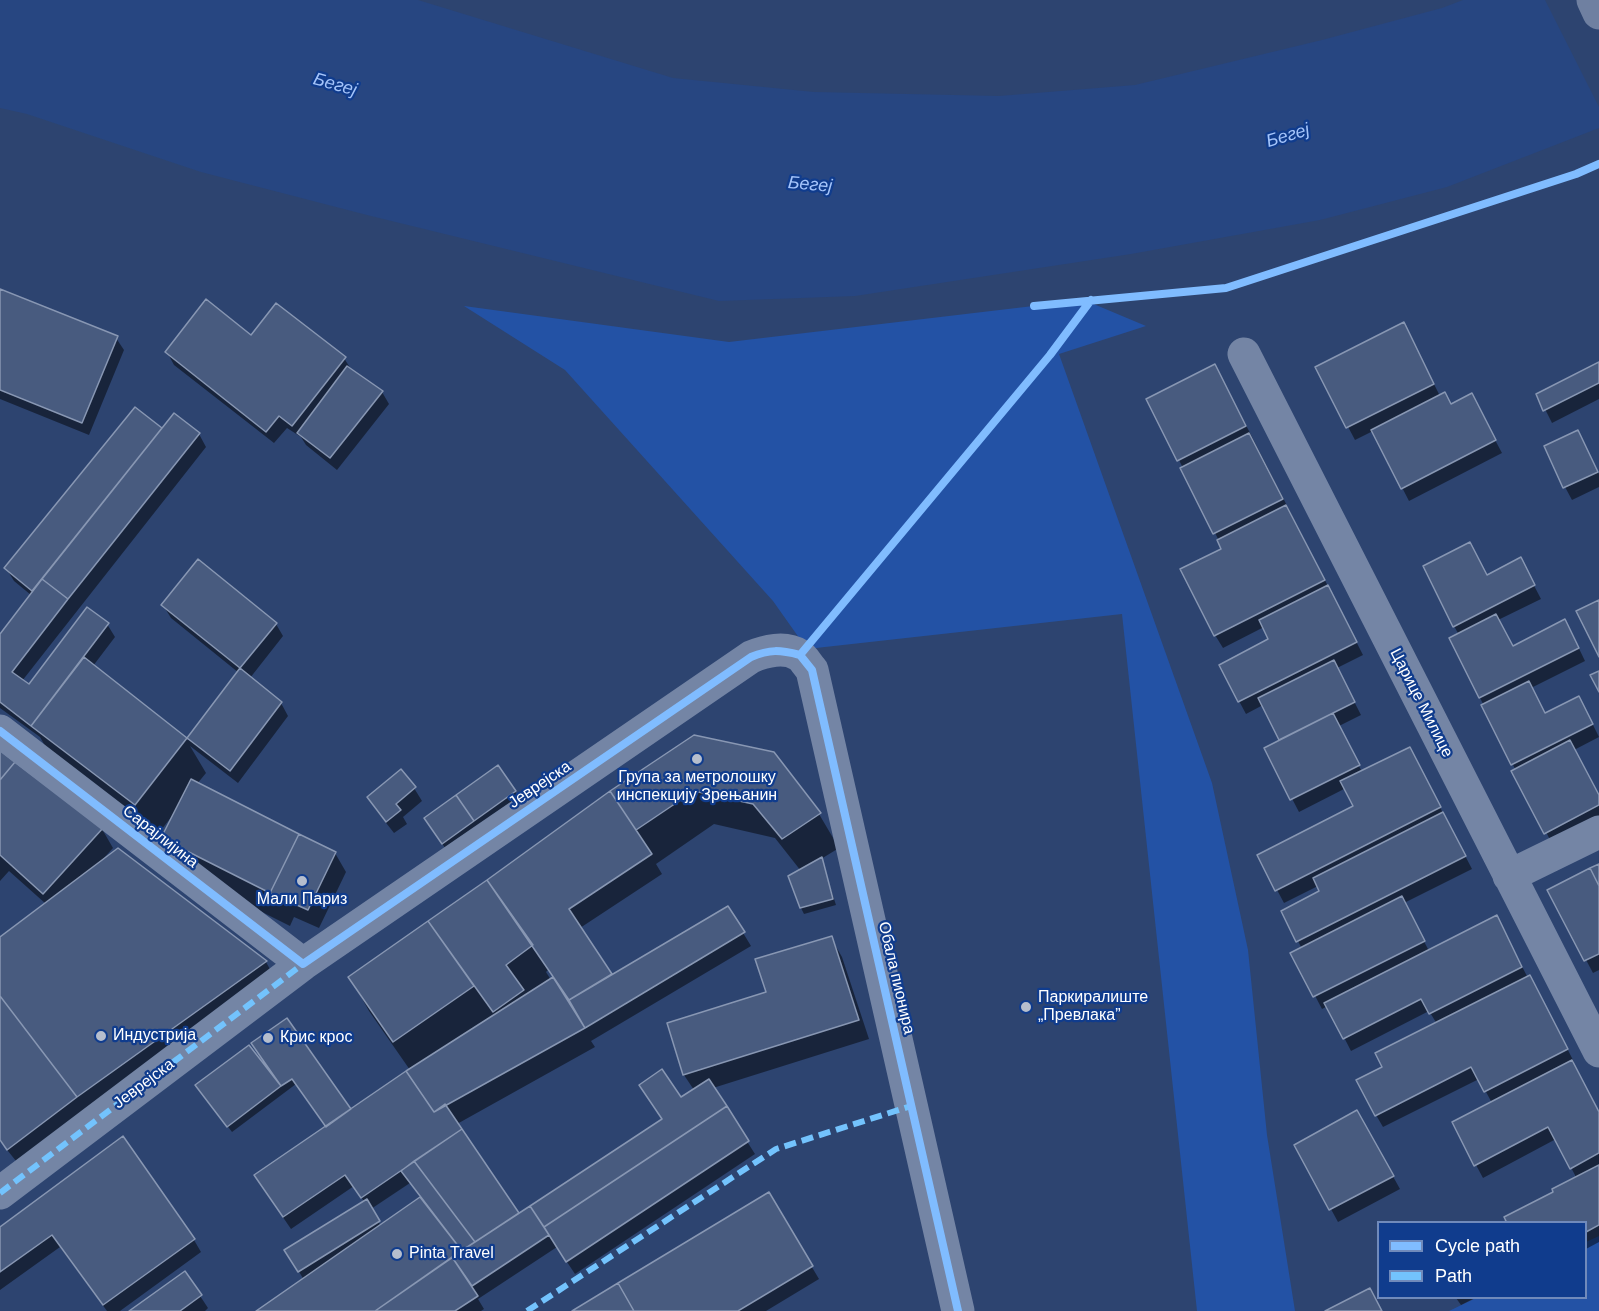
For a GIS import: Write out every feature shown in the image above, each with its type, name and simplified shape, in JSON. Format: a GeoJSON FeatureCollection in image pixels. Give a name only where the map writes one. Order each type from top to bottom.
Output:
{"type":"FeatureCollection","features":[{"type":"Feature","properties":{"kind":"street"},"geometry":{"type":"LineString","coordinates":[[1593,0],[1599,13]]}},
{"type":"Feature","properties":{"kind":"street","name":"Царице Милице"},"geometry":{"type":"LineString","coordinates":[[1244,354],[1599,1051]]}},
{"type":"Feature","properties":{"kind":"street","name":"Јеврејска"},"geometry":{"type":"LineString","coordinates":[[0,1193],[303,964],[751,657],[766,650],[800,655]]}},
{"type":"Feature","properties":{"kind":"street","name":"Обала пионира"},"geometry":{"type":"LineString","coordinates":[[800,655],[812,670],[958,1311]]}},
{"type":"Feature","properties":{"kind":"street","name":"Сарајлијина"},"geometry":{"type":"LineString","coordinates":[[0,731],[303,964]]}},
{"type":"Feature","properties":{"kind":"street"},"geometry":{"type":"LineString","coordinates":[[1509,876],[1599,832]]}},
{"type":"Feature","properties":{"kind":"shaded area"},"geometry":{"type":"Polygon","coordinates":[[[1084,300],[1146,326],[1059,354],[1212,783],[1248,950],[1267,1135],[1295,1311],[1197,1311],[1122,614],[807,649],[773,601],[565,370],[464,306],[729,342],[1084,300]]]}},
{"type":"Feature","properties":{"kind":"shaded area"},"geometry":{"type":"Polygon","coordinates":[[[1599,1236],[1599,1311],[1449,1311],[1474,1299],[1587,1299],[1587,1242],[1599,1236]]]}},
{"type":"Feature","properties":{"kind":"water","name":"Бегеј"},"geometry":{"type":"Polygon","coordinates":[[[0,0],[418,0],[673,78],[814,92],[999,96],[1135,85],[1322,40],[1442,8],[1463,0],[1599,0],[1599,128],[1447,187],[1320,220],[1131,254],[855,296],[719,301],[201,172],[27,114],[0,108],[0,0]]]}},
{"type":"Feature","properties":{"kind":"pier"},"geometry":{"type":"Polygon","coordinates":[[[1545,0],[1599,0],[1599,107],[1545,0]]]}},
{"type":"Feature","properties":{"kind":"building"},"geometry":{"type":"Polygon","coordinates":[[[0,289],[118,336],[82,423],[0,390],[0,289]]]}},
{"type":"Feature","properties":{"kind":"building"},"geometry":{"type":"Polygon","coordinates":[[[206,299],[251,335],[276,303],[346,357],[292,426],[279,416],[266,432],[165,352],[206,299]]]}},
{"type":"Feature","properties":{"kind":"building"},"geometry":{"type":"Polygon","coordinates":[[[1404,322],[1434,384],[1346,428],[1315,367],[1404,322]]]}},
{"type":"Feature","properties":{"kind":"building"},"geometry":{"type":"Polygon","coordinates":[[[1599,362],[1599,383],[1543,411],[1536,394],[1599,362]]]}},
{"type":"Feature","properties":{"kind":"building"},"geometry":{"type":"Polygon","coordinates":[[[1215,364],[1246,426],[1177,461],[1146,399],[1215,364]]]}},
{"type":"Feature","properties":{"kind":"building"},"geometry":{"type":"Polygon","coordinates":[[[347,366],[383,391],[330,458],[297,433],[347,366]]]}},
{"type":"Feature","properties":{"kind":"building"},"geometry":{"type":"Polygon","coordinates":[[[1445,392],[1451,404],[1472,393],[1496,440],[1401,489],[1371,430],[1445,392]]]}},
{"type":"Feature","properties":{"kind":"building"},"geometry":{"type":"Polygon","coordinates":[[[135,407],[162,428],[32,591],[4,568],[135,407]]]}},
{"type":"Feature","properties":{"kind":"building"},"geometry":{"type":"Polygon","coordinates":[[[174,413],[200,433],[68,599],[42,579],[174,413]]]}},
{"type":"Feature","properties":{"kind":"building"},"geometry":{"type":"Polygon","coordinates":[[[1578,430],[1598,472],[1563,488],[1544,446],[1578,430]]]}},
{"type":"Feature","properties":{"kind":"building"},"geometry":{"type":"Polygon","coordinates":[[[1249,433],[1283,499],[1213,534],[1180,468],[1249,433]]]}},
{"type":"Feature","properties":{"kind":"building"},"geometry":{"type":"Polygon","coordinates":[[[1286,505],[1325,580],[1214,636],[1180,569],[1221,549],[1217,540],[1286,505]]]}},
{"type":"Feature","properties":{"kind":"building"},"geometry":{"type":"Polygon","coordinates":[[[1470,542],[1487,575],[1521,557],[1535,585],[1453,627],[1423,566],[1470,542]]]}},
{"type":"Feature","properties":{"kind":"building"},"geometry":{"type":"Polygon","coordinates":[[[198,559],[277,623],[240,668],[161,605],[198,559]]]}},
{"type":"Feature","properties":{"kind":"building"},"geometry":{"type":"Polygon","coordinates":[[[42,579],[68,599],[12,672],[29,684],[87,607],[109,623],[31,726],[0,702],[0,634],[42,579]]]}},
{"type":"Feature","properties":{"kind":"building"},"geometry":{"type":"Polygon","coordinates":[[[1328,585],[1357,642],[1238,702],[1219,665],[1268,639],[1259,620],[1328,585]]]}},
{"type":"Feature","properties":{"kind":"building"},"geometry":{"type":"Polygon","coordinates":[[[1599,600],[1599,657],[1576,611],[1599,600]]]}},
{"type":"Feature","properties":{"kind":"building"},"geometry":{"type":"Polygon","coordinates":[[[1496,614],[1513,646],[1565,619],[1579,648],[1479,698],[1449,638],[1496,614]]]}},
{"type":"Feature","properties":{"kind":"building"},"geometry":{"type":"Polygon","coordinates":[[[84,657],[187,738],[135,805],[31,726],[84,657]]]}},
{"type":"Feature","properties":{"kind":"building"},"geometry":{"type":"Polygon","coordinates":[[[1334,660],[1355,702],[1279,740],[1258,698],[1334,660]]]}},
{"type":"Feature","properties":{"kind":"building"},"geometry":{"type":"Polygon","coordinates":[[[240,668],[282,702],[230,771],[187,738],[240,668]]]}},
{"type":"Feature","properties":{"kind":"building"},"geometry":{"type":"Polygon","coordinates":[[[1599,671],[1599,692],[1590,675],[1599,671]]]}},
{"type":"Feature","properties":{"kind":"building"},"geometry":{"type":"Polygon","coordinates":[[[1529,681],[1545,713],[1579,696],[1593,724],[1511,765],[1481,705],[1529,681]]]}},
{"type":"Feature","properties":{"kind":"building"},"geometry":{"type":"Polygon","coordinates":[[[1333,713],[1360,765],[1290,800],[1264,748],[1333,713]]]}},
{"type":"Feature","properties":{"kind":"building"},"geometry":{"type":"Polygon","coordinates":[[[694,735],[774,752],[821,813],[782,839],[753,804],[694,791],[636,830],[610,791],[694,735]]]}},
{"type":"Feature","properties":{"kind":"building"},"geometry":{"type":"Polygon","coordinates":[[[1570,740],[1599,795],[1599,805],[1544,834],[1511,771],[1570,740]]]}},
{"type":"Feature","properties":{"kind":"building"},"geometry":{"type":"Polygon","coordinates":[[[1410,747],[1441,807],[1275,891],[1257,855],[1353,806],[1340,781],[1410,747]]]}},
{"type":"Feature","properties":{"kind":"building"},"geometry":{"type":"Polygon","coordinates":[[[0,750],[15,762],[0,780],[0,750]]]}},
{"type":"Feature","properties":{"kind":"building"},"geometry":{"type":"Polygon","coordinates":[[[15,762],[103,828],[43,894],[0,855],[0,780],[15,762]]]}},
{"type":"Feature","properties":{"kind":"building"},"geometry":{"type":"Polygon","coordinates":[[[498,765],[516,791],[474,821],[456,795],[498,765]]]}},
{"type":"Feature","properties":{"kind":"building"},"geometry":{"type":"Polygon","coordinates":[[[401,769],[416,787],[396,804],[401,810],[386,822],[367,797],[401,769]]]}},
{"type":"Feature","properties":{"kind":"building"},"geometry":{"type":"Polygon","coordinates":[[[191,779],[299,834],[270,893],[161,838],[191,779]]]}},
{"type":"Feature","properties":{"kind":"building"},"geometry":{"type":"Polygon","coordinates":[[[610,791],[652,854],[569,909],[612,974],[569,1000],[487,880],[610,791]]]}},
{"type":"Feature","properties":{"kind":"building"},"geometry":{"type":"Polygon","coordinates":[[[456,795],[474,821],[442,844],[424,818],[456,795]]]}},
{"type":"Feature","properties":{"kind":"building"},"geometry":{"type":"Polygon","coordinates":[[[1443,812],[1466,856],[1296,942],[1281,911],[1319,891],[1313,878],[1443,812]]]}},
{"type":"Feature","properties":{"kind":"building"},"geometry":{"type":"Polygon","coordinates":[[[299,834],[336,852],[308,910],[270,893],[299,834]]]}},
{"type":"Feature","properties":{"kind":"building"},"geometry":{"type":"Polygon","coordinates":[[[118,848],[267,961],[77,1097],[0,996],[0,937],[118,848]]]}},
{"type":"Feature","properties":{"kind":"building"},"geometry":{"type":"Polygon","coordinates":[[[822,857],[833,899],[800,908],[788,876],[822,857]]]}},
{"type":"Feature","properties":{"kind":"building"},"geometry":{"type":"Polygon","coordinates":[[[1599,864],[1599,886],[1590,868],[1599,864]]]}},
{"type":"Feature","properties":{"kind":"building"},"geometry":{"type":"Polygon","coordinates":[[[1590,868],[1599,886],[1599,954],[1584,961],[1547,890],[1590,868]]]}},
{"type":"Feature","properties":{"kind":"building"},"geometry":{"type":"Polygon","coordinates":[[[487,880],[533,945],[506,965],[524,990],[493,1012],[428,921],[487,880]]]}},
{"type":"Feature","properties":{"kind":"building"},"geometry":{"type":"Polygon","coordinates":[[[1402,896],[1425,941],[1313,997],[1290,953],[1402,896]]]}},
{"type":"Feature","properties":{"kind":"building"},"geometry":{"type":"Polygon","coordinates":[[[728,906],[745,932],[585,1028],[569,1000],[728,906]]]}},
{"type":"Feature","properties":{"kind":"building"},"geometry":{"type":"Polygon","coordinates":[[[1497,915],[1522,967],[1429,1014],[1421,999],[1343,1039],[1324,1003],[1497,915]]]}},
{"type":"Feature","properties":{"kind":"building"},"geometry":{"type":"Polygon","coordinates":[[[428,921],[474,986],[393,1042],[348,977],[428,921]]]}},
{"type":"Feature","properties":{"kind":"building"},"geometry":{"type":"Polygon","coordinates":[[[832,936],[859,1020],[683,1075],[667,1023],[766,992],[755,959],[832,936]]]}},
{"type":"Feature","properties":{"kind":"building"},"geometry":{"type":"Polygon","coordinates":[[[1530,975],[1568,1049],[1484,1092],[1471,1067],[1375,1116],[1356,1080],[1382,1067],[1375,1053],[1530,975]]]}},
{"type":"Feature","properties":{"kind":"building"},"geometry":{"type":"Polygon","coordinates":[[[553,977],[585,1028],[434,1112],[406,1071],[553,977]]]}},
{"type":"Feature","properties":{"kind":"building"},"geometry":{"type":"Polygon","coordinates":[[[0,996],[77,1097],[7,1150],[0,1140],[0,996]]]}},
{"type":"Feature","properties":{"kind":"building"},"geometry":{"type":"Polygon","coordinates":[[[287,1018],[351,1109],[326,1127],[292,1079],[281,1086],[251,1043],[287,1018]]]}},
{"type":"Feature","properties":{"kind":"building"},"geometry":{"type":"Polygon","coordinates":[[[249,1045],[281,1086],[227,1127],[195,1085],[249,1045]]]}},
{"type":"Feature","properties":{"kind":"building"},"geometry":{"type":"Polygon","coordinates":[[[1572,1060],[1599,1112],[1599,1153],[1570,1169],[1548,1127],[1474,1166],[1452,1122],[1572,1060]]]}},
{"type":"Feature","properties":{"kind":"building"},"geometry":{"type":"Polygon","coordinates":[[[662,1069],[681,1097],[709,1079],[727,1106],[544,1227],[530,1206],[662,1119],[639,1085],[662,1069]]]}},
{"type":"Feature","properties":{"kind":"building"},"geometry":{"type":"Polygon","coordinates":[[[406,1071],[434,1112],[445,1104],[462,1129],[361,1198],[345,1175],[283,1217],[254,1175],[406,1071]]]}},
{"type":"Feature","properties":{"kind":"building"},"geometry":{"type":"Polygon","coordinates":[[[727,1106],[749,1141],[566,1262],[544,1227],[727,1106]]]}},
{"type":"Feature","properties":{"kind":"building"},"geometry":{"type":"Polygon","coordinates":[[[1357,1110],[1394,1176],[1329,1210],[1294,1145],[1357,1110]]]}},
{"type":"Feature","properties":{"kind":"building"},"geometry":{"type":"Polygon","coordinates":[[[462,1129],[519,1213],[475,1242],[414,1161],[462,1129]]]}},
{"type":"Feature","properties":{"kind":"building"},"geometry":{"type":"Polygon","coordinates":[[[123,1136],[195,1239],[103,1305],[52,1235],[0,1272],[0,1227],[123,1136]]]}},
{"type":"Feature","properties":{"kind":"building"},"geometry":{"type":"Polygon","coordinates":[[[414,1161],[475,1242],[462,1251],[401,1171],[414,1161]]]}},
{"type":"Feature","properties":{"kind":"building"},"geometry":{"type":"Polygon","coordinates":[[[1599,1165],[1599,1225],[1587,1231],[1587,1221],[1506,1221],[1504,1217],[1553,1192],[1552,1189],[1599,1165]]]}},
{"type":"Feature","properties":{"kind":"building"},"geometry":{"type":"Polygon","coordinates":[[[769,1192],[813,1266],[738,1311],[634,1311],[618,1283],[769,1192]]]}},
{"type":"Feature","properties":{"kind":"building","name":"Pinta Travel"},"geometry":{"type":"Polygon","coordinates":[[[420,1197],[462,1251],[375,1311],[256,1311],[420,1197]]]}},
{"type":"Feature","properties":{"kind":"building"},"geometry":{"type":"Polygon","coordinates":[[[367,1199],[380,1221],[298,1272],[284,1250],[367,1199]]]}},
{"type":"Feature","properties":{"kind":"building"},"geometry":{"type":"Polygon","coordinates":[[[530,1206],[549,1235],[472,1286],[452,1257],[530,1206]]]}},
{"type":"Feature","properties":{"kind":"building"},"geometry":{"type":"Polygon","coordinates":[[[452,1257],[478,1296],[455,1311],[375,1311],[452,1257]]]}},
{"type":"Feature","properties":{"kind":"building"},"geometry":{"type":"Polygon","coordinates":[[[185,1271],[202,1295],[180,1311],[129,1311],[185,1271]]]}},
{"type":"Feature","properties":{"kind":"building"},"geometry":{"type":"Polygon","coordinates":[[[618,1283],[634,1311],[572,1311],[618,1283]]]}},
{"type":"Feature","properties":{"kind":"building"},"geometry":{"type":"Polygon","coordinates":[[[1370,1288],[1382,1311],[1325,1311],[1370,1288]]]}},
{"type":"Feature","properties":{"kind":"marked path"},"geometry":{"type":"LineString","coordinates":[[0,1193],[303,964]]}},
{"type":"Feature","properties":{"kind":"marked path"},"geometry":{"type":"LineString","coordinates":[[527,1311],[776,1149],[911,1106]]}},
{"type":"Feature","properties":{"kind":"cycle path"},"geometry":{"type":"LineString","coordinates":[[1034,306],[1226,288],[1576,174],[1599,164]]}},
{"type":"Feature","properties":{"kind":"cycle path"},"geometry":{"type":"LineString","coordinates":[[800,655],[1050,355],[1091,300]]}},
{"type":"Feature","properties":{"kind":"cycle path"},"geometry":{"type":"LineString","coordinates":[[0,731],[303,964],[751,657],[775,651],[800,655]]}},
{"type":"Feature","properties":{"kind":"cycle path"},"geometry":{"type":"LineString","coordinates":[[800,655],[812,670],[958,1311]]}},
{"type":"Feature","properties":{"kind":"place","name":"Група за метролошку инспекцију Зрењанин"},"geometry":{"type":"Point","coordinates":[697,759]}},
{"type":"Feature","properties":{"kind":"place","name":"Мали Париз"},"geometry":{"type":"Point","coordinates":[302,881]}},
{"type":"Feature","properties":{"kind":"place","name":"Паркиралиште „Превлака”"},"geometry":{"type":"Point","coordinates":[1026,1007]}},
{"type":"Feature","properties":{"kind":"place","name":"Индустрија"},"geometry":{"type":"Point","coordinates":[101,1036]}},
{"type":"Feature","properties":{"kind":"place","name":"Крис крос"},"geometry":{"type":"Point","coordinates":[268,1038]}},
{"type":"Feature","properties":{"kind":"place","name":"Pinta Travel"},"geometry":{"type":"Point","coordinates":[397,1254]}}]}
